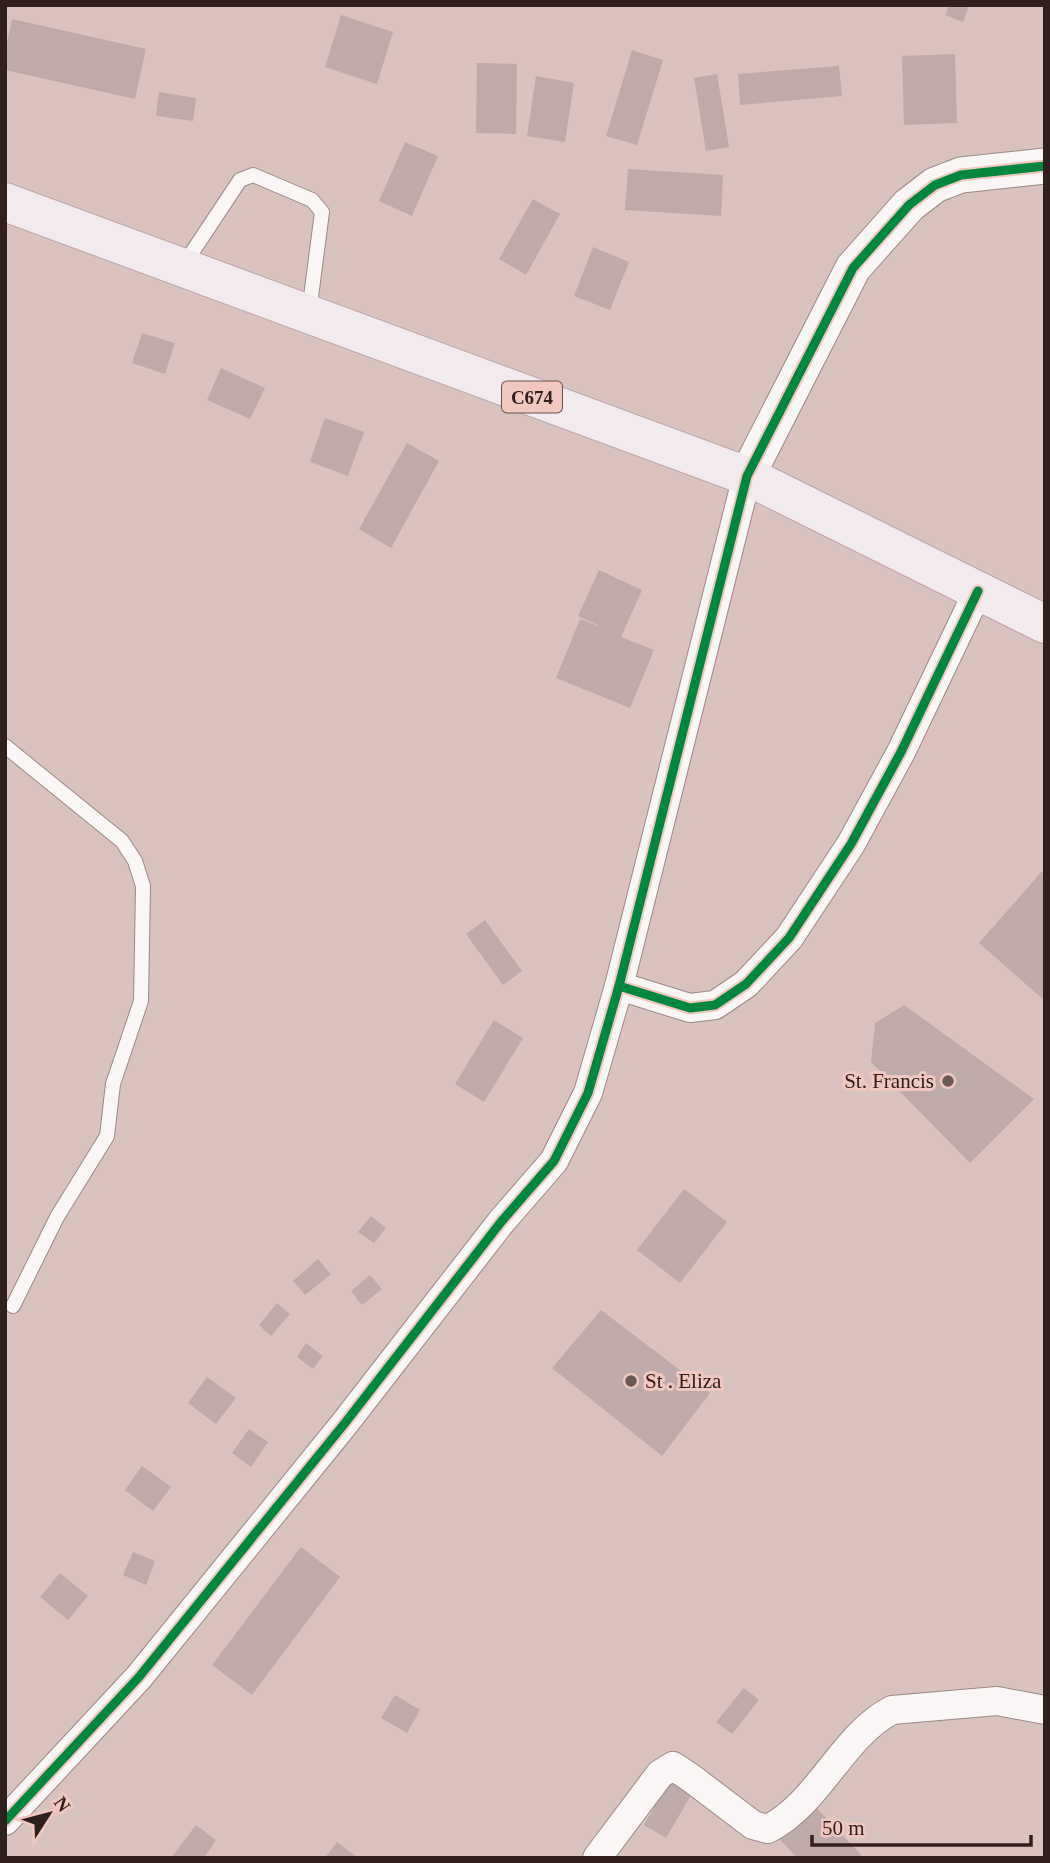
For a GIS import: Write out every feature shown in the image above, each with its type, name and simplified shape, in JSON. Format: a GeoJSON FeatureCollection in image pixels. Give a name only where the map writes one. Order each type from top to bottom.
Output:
{"type":"FeatureCollection","features":[{"type":"Feature","properties":{"kind":"main road","name":"C674"},"geometry":{"type":"LineString","coordinates":[[5,202],[747,476],[1045,624]]}},
{"type":"Feature","properties":{"kind":"street"},"geometry":{"type":"LineString","coordinates":[[5,1821],[139,1677],[345,1423],[501,1222],[554,1161],[588,1093],[619,986],[747,476],[853,268],[909,205],[935,185],[961,175],[1045,166]]}},
{"type":"Feature","properties":{"kind":"street"},"geometry":{"type":"LineString","coordinates":[[619,986],[690,1008],[715,1005],[746,984],[789,938],[851,844],[901,752],[978,591]]}},
{"type":"Feature","properties":{"kind":"street"},"geometry":{"type":"LineString","coordinates":[[597,1858],[660,1774],[673,1766],[753,1825],[768,1829],[780,1823],[814,1791],[850,1746],[880,1716],[892,1710],[997,1701],[1045,1710]]}},
{"type":"Feature","properties":{"kind":"lane"},"geometry":{"type":"LineString","coordinates":[[182,267],[240,180],[253,175],[312,200],[322,212],[309,314]]}},
{"type":"Feature","properties":{"kind":"lane"},"geometry":{"type":"LineString","coordinates":[[5,746],[122,841],[135,861],[143,886],[141,1001],[113,1084],[107,1136],[57,1217],[13,1306]]}},
{"type":"Feature","properties":{"kind":"building"},"geometry":{"type":"Polygon","coordinates":[[[949,5],[969,5],[963,22],[945,15],[949,5]]]}},
{"type":"Feature","properties":{"kind":"building"},"geometry":{"type":"Polygon","coordinates":[[[341,15],[393,32],[377,84],[325,67],[341,15]]]}},
{"type":"Feature","properties":{"kind":"building"},"geometry":{"type":"Polygon","coordinates":[[[12,19],[146,49],[135,99],[5,70],[5,52],[12,19]]]}},
{"type":"Feature","properties":{"kind":"building"},"geometry":{"type":"Polygon","coordinates":[[[632,50],[663,60],[637,145],[606,136],[632,50]]]}},
{"type":"Feature","properties":{"kind":"building"},"geometry":{"type":"Polygon","coordinates":[[[955,54],[957,123],[904,125],[902,56],[955,54]]]}},
{"type":"Feature","properties":{"kind":"building"},"geometry":{"type":"Polygon","coordinates":[[[477,63],[517,64],[516,134],[476,133],[477,63]]]}},
{"type":"Feature","properties":{"kind":"building"},"geometry":{"type":"Polygon","coordinates":[[[839,66],[842,96],[740,105],[738,74],[839,66]]]}},
{"type":"Feature","properties":{"kind":"building"},"geometry":{"type":"Polygon","coordinates":[[[717,74],[729,147],[706,151],[694,78],[717,74]]]}},
{"type":"Feature","properties":{"kind":"building"},"geometry":{"type":"Polygon","coordinates":[[[536,76],[574,83],[565,142],[527,136],[536,76]]]}},
{"type":"Feature","properties":{"kind":"building"},"geometry":{"type":"Polygon","coordinates":[[[159,92],[196,98],[193,121],[156,116],[159,92]]]}},
{"type":"Feature","properties":{"kind":"building"},"geometry":{"type":"Polygon","coordinates":[[[405,142],[438,156],[412,216],[379,201],[405,142]]]}},
{"type":"Feature","properties":{"kind":"building"},"geometry":{"type":"Polygon","coordinates":[[[628,169],[723,175],[721,216],[625,210],[628,169]]]}},
{"type":"Feature","properties":{"kind":"building"},"geometry":{"type":"Polygon","coordinates":[[[533,199],[560,214],[526,275],[499,259],[533,199]]]}},
{"type":"Feature","properties":{"kind":"building"},"geometry":{"type":"Polygon","coordinates":[[[593,247],[629,262],[610,310],[574,296],[593,247]]]}},
{"type":"Feature","properties":{"kind":"building"},"geometry":{"type":"Polygon","coordinates":[[[142,333],[175,343],[165,374],[132,363],[142,333]]]}},
{"type":"Feature","properties":{"kind":"building"},"geometry":{"type":"Polygon","coordinates":[[[221,368],[265,388],[250,419],[207,400],[221,368]]]}},
{"type":"Feature","properties":{"kind":"building"},"geometry":{"type":"Polygon","coordinates":[[[325,418],[364,432],[348,476],[310,462],[325,418]]]}},
{"type":"Feature","properties":{"kind":"building"},"geometry":{"type":"Polygon","coordinates":[[[407,443],[439,461],[391,548],[359,529],[407,443]]]}},
{"type":"Feature","properties":{"kind":"building"},"geometry":{"type":"Polygon","coordinates":[[[599,570],[642,590],[621,637],[654,650],[630,708],[556,678],[580,619],[606,629],[578,616],[599,570]]]}},
{"type":"Feature","properties":{"kind":"building"},"geometry":{"type":"Polygon","coordinates":[[[1045,868],[1045,1001],[979,943],[1045,868]]]}},
{"type":"Feature","properties":{"kind":"building"},"geometry":{"type":"Polygon","coordinates":[[[485,920],[522,971],[503,985],[466,934],[485,920]]]}},
{"type":"Feature","properties":{"kind":"building","name":"St. Francis"},"geometry":{"type":"Polygon","coordinates":[[[904,1005],[1034,1099],[970,1163],[871,1062],[875,1023],[904,1005]]]}},
{"type":"Feature","properties":{"kind":"building"},"geometry":{"type":"Polygon","coordinates":[[[494,1020],[523,1038],[484,1102],[455,1084],[494,1020]]]}},
{"type":"Feature","properties":{"kind":"building"},"geometry":{"type":"Polygon","coordinates":[[[684,1189],[727,1222],[680,1283],[637,1250],[684,1189]]]}},
{"type":"Feature","properties":{"kind":"building"},"geometry":{"type":"Polygon","coordinates":[[[371,1216],[386,1228],[374,1243],[358,1232],[371,1216]]]}},
{"type":"Feature","properties":{"kind":"building"},"geometry":{"type":"Polygon","coordinates":[[[318,1259],[331,1274],[305,1295],[293,1281],[318,1259]]]}},
{"type":"Feature","properties":{"kind":"building"},"geometry":{"type":"Polygon","coordinates":[[[370,1275],[382,1289],[362,1305],[351,1291],[370,1275]]]}},
{"type":"Feature","properties":{"kind":"building"},"geometry":{"type":"Polygon","coordinates":[[[277,1303],[290,1314],[271,1336],[259,1325],[277,1303]]]}},
{"type":"Feature","properties":{"kind":"building","name":"St . Eliza"},"geometry":{"type":"Polygon","coordinates":[[[601,1310],[710,1393],[662,1456],[552,1368],[601,1310]]]}},
{"type":"Feature","properties":{"kind":"building"},"geometry":{"type":"Polygon","coordinates":[[[306,1343],[323,1356],[313,1369],[297,1357],[306,1343]]]}},
{"type":"Feature","properties":{"kind":"building"},"geometry":{"type":"Polygon","coordinates":[[[207,1377],[236,1398],[216,1424],[188,1403],[207,1377]]]}},
{"type":"Feature","properties":{"kind":"building"},"geometry":{"type":"Polygon","coordinates":[[[249,1429],[268,1442],[251,1467],[232,1453],[249,1429]]]}},
{"type":"Feature","properties":{"kind":"building"},"geometry":{"type":"Polygon","coordinates":[[[142,1466],[171,1487],[153,1511],[125,1490],[142,1466]]]}},
{"type":"Feature","properties":{"kind":"building"},"geometry":{"type":"Polygon","coordinates":[[[301,1547],[340,1577],[252,1695],[212,1665],[301,1547]]]}},
{"type":"Feature","properties":{"kind":"building"},"geometry":{"type":"Polygon","coordinates":[[[133,1552],[155,1561],[146,1585],[123,1575],[133,1552]]]}},
{"type":"Feature","properties":{"kind":"building"},"geometry":{"type":"Polygon","coordinates":[[[60,1573],[88,1596],[68,1620],[40,1597],[60,1573]]]}},
{"type":"Feature","properties":{"kind":"building"},"geometry":{"type":"Polygon","coordinates":[[[744,1688],[759,1700],[732,1734],[716,1722],[744,1688]]]}},
{"type":"Feature","properties":{"kind":"building"},"geometry":{"type":"Polygon","coordinates":[[[395,1695],[420,1710],[407,1733],[381,1718],[395,1695]]]}},
{"type":"Feature","properties":{"kind":"building"},"geometry":{"type":"Polygon","coordinates":[[[671,1777],[694,1790],[666,1838],[644,1825],[671,1777]]]}},
{"type":"Feature","properties":{"kind":"building"},"geometry":{"type":"Polygon","coordinates":[[[810,1801],[864,1858],[797,1858],[775,1834],[810,1801]]]}},
{"type":"Feature","properties":{"kind":"building"},"geometry":{"type":"Polygon","coordinates":[[[196,1825],[216,1840],[204,1858],[171,1858],[196,1825]]]}},
{"type":"Feature","properties":{"kind":"building"},"geometry":{"type":"Polygon","coordinates":[[[337,1842],[358,1858],[325,1858],[337,1842]]]}},
{"type":"Feature","properties":{"kind":"cycle path"},"geometry":{"type":"LineString","coordinates":[[5,1821],[139,1677],[345,1423],[501,1222],[554,1161],[588,1093],[619,986],[747,476],[853,268],[909,205],[935,185],[961,175],[1045,166]]}},
{"type":"Feature","properties":{"kind":"cycle path"},"geometry":{"type":"LineString","coordinates":[[619,986],[690,1008],[715,1005],[746,984],[789,938],[851,844],[901,752],[978,591]]}},
{"type":"Feature","properties":{"kind":"place","name":"St. Francis"},"geometry":{"type":"Point","coordinates":[948,1081]}},
{"type":"Feature","properties":{"kind":"place","name":"St . Eliza"},"geometry":{"type":"Point","coordinates":[631,1381]}}]}
